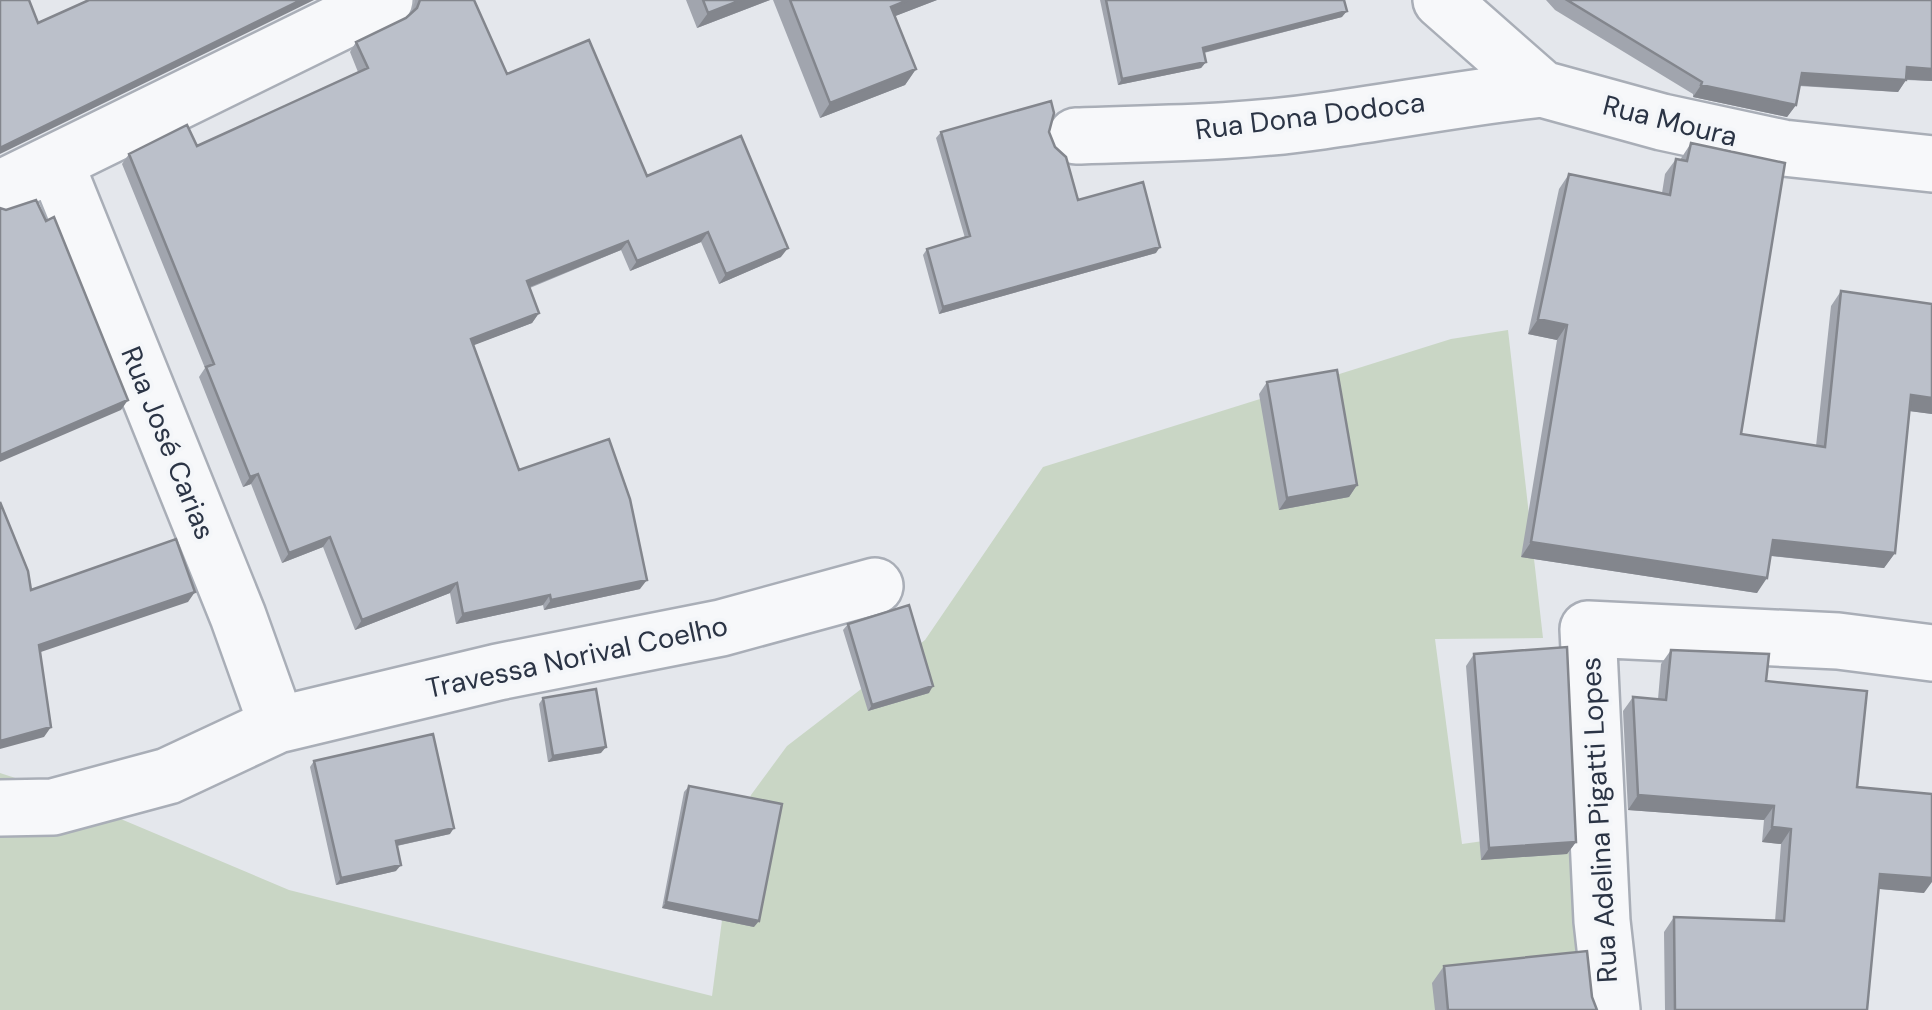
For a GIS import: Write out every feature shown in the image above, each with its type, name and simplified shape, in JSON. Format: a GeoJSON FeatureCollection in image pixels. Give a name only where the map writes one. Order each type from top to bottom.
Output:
{"type":"FeatureCollection","features":[{"type":"Feature","properties":{"kind":"street"},"geometry":{"type":"LineString","coordinates":[[0,189],[385,0]]}},
{"type":"Feature","properties":{"kind":"street","name":"Rua Moura"},"geometry":{"type":"LineString","coordinates":[[1441,0],[1542,88],[1662,122],[1783,148],[1932,164]]}},
{"type":"Feature","properties":{"kind":"street","name":"Rua Dona Dodoca"},"geometry":{"type":"LineString","coordinates":[[1076,136],[1320,122],[1542,88]]}},
{"type":"Feature","properties":{"kind":"street","name":"Rua José Carias"},"geometry":{"type":"LineString","coordinates":[[55,162],[238,616],[277,725]]}},
{"type":"Feature","properties":{"kind":"street","name":"Travessa Norival Coelho"},"geometry":{"type":"LineString","coordinates":[[0,808],[53,807],[168,776],[277,725],[498,672],[720,628],[875,586]]}},
{"type":"Feature","properties":{"kind":"street","name":"Rua Adelina Pigatti Lopes"},"geometry":{"type":"LineString","coordinates":[[1612,1010],[1602,921],[1588,630],[1838,641],[1932,654]]}},
{"type":"Feature","properties":{"kind":"green space"},"geometry":{"type":"Polygon","coordinates":[[[1508,330],[1543,638],[1435,639],[1462,844],[1575,828],[1594,1010],[0,1010],[0,773],[52,790],[289,890],[712,996],[729,867],[751,795],[787,746],[925,640],[1043,467],[1451,339],[1508,330]]]}},
{"type":"Feature","properties":{"kind":"building"},"geometry":{"type":"Polygon","coordinates":[[[0,0],[29,0],[38,23],[89,0],[301,0],[0,148],[0,0]]]}},
{"type":"Feature","properties":{"kind":"building"},"geometry":{"type":"Polygon","coordinates":[[[420,0],[474,0],[507,74],[589,40],[647,176],[741,136],[788,248],[726,274],[708,232],[637,261],[628,241],[527,281],[539,313],[471,339],[519,470],[609,439],[630,499],[647,580],[463,614],[457,583],[362,620],[330,537],[289,553],[258,474],[250,477],[206,367],[214,364],[129,154],[187,125],[197,146],[368,68],[356,42],[406,18],[420,0]]]}},
{"type":"Feature","properties":{"kind":"building"},"geometry":{"type":"Polygon","coordinates":[[[703,0],[741,0],[708,13],[703,0]]]}},
{"type":"Feature","properties":{"kind":"building"},"geometry":{"type":"Polygon","coordinates":[[[790,0],[908,0],[891,7],[916,69],[830,103],[790,0]]]}},
{"type":"Feature","properties":{"kind":"building"},"geometry":{"type":"Polygon","coordinates":[[[1106,0],[1344,0],[1347,11],[1203,48],[1206,62],[1122,79],[1106,0]]]}},
{"type":"Feature","properties":{"kind":"building"},"geometry":{"type":"Polygon","coordinates":[[[1567,0],[1932,0],[1932,69],[1907,67],[1906,80],[1802,73],[1796,105],[1701,85],[1702,82],[1567,0]]]}},
{"type":"Feature","properties":{"kind":"building"},"geometry":{"type":"Polygon","coordinates":[[[1051,101],[1054,113],[1049,132],[1055,147],[1066,157],[1078,200],[1143,182],[1160,247],[943,307],[927,249],[970,236],[941,132],[1051,101]]]}},
{"type":"Feature","properties":{"kind":"building"},"geometry":{"type":"Polygon","coordinates":[[[1691,143],[1785,163],[1741,434],[1825,447],[1841,291],[1932,304],[1932,398],[1911,395],[1895,553],[1773,540],[1767,578],[1531,542],[1567,325],[1538,319],[1569,174],[1670,195],[1676,159],[1687,161],[1691,143]]]}},
{"type":"Feature","properties":{"kind":"building"},"geometry":{"type":"Polygon","coordinates":[[[36,200],[46,221],[54,217],[128,400],[0,455],[0,208],[6,210],[36,200]]]}},
{"type":"Feature","properties":{"kind":"building"},"geometry":{"type":"Polygon","coordinates":[[[1337,370],[1357,485],[1287,498],[1267,382],[1337,370]]]}},
{"type":"Feature","properties":{"kind":"building"},"geometry":{"type":"Polygon","coordinates":[[[0,502],[28,571],[31,590],[176,539],[195,592],[39,645],[51,727],[0,741],[0,502]]]}},
{"type":"Feature","properties":{"kind":"building"},"geometry":{"type":"Polygon","coordinates":[[[909,605],[933,686],[872,705],[848,624],[909,605]]]}},
{"type":"Feature","properties":{"kind":"building"},"geometry":{"type":"Polygon","coordinates":[[[1567,647],[1576,842],[1489,848],[1474,654],[1567,647]]]}},
{"type":"Feature","properties":{"kind":"building"},"geometry":{"type":"Polygon","coordinates":[[[1671,650],[1769,654],[1766,681],[1867,691],[1857,787],[1932,794],[1932,878],[1880,874],[1867,1010],[1675,1010],[1674,917],[1784,921],[1791,829],[1772,827],[1774,806],[1638,795],[1633,697],[1666,700],[1671,650]]]}},
{"type":"Feature","properties":{"kind":"building"},"geometry":{"type":"Polygon","coordinates":[[[596,689],[606,747],[553,756],[543,698],[596,689]]]}},
{"type":"Feature","properties":{"kind":"building"},"geometry":{"type":"Polygon","coordinates":[[[433,734],[454,828],[396,841],[401,865],[341,878],[314,761],[433,734]]]}},
{"type":"Feature","properties":{"kind":"building"},"geometry":{"type":"Polygon","coordinates":[[[689,786],[782,804],[759,921],[666,902],[689,786]]]}},
{"type":"Feature","properties":{"kind":"building"},"geometry":{"type":"Polygon","coordinates":[[[1587,951],[1597,1010],[1448,1010],[1444,966],[1587,951]]]}}]}
